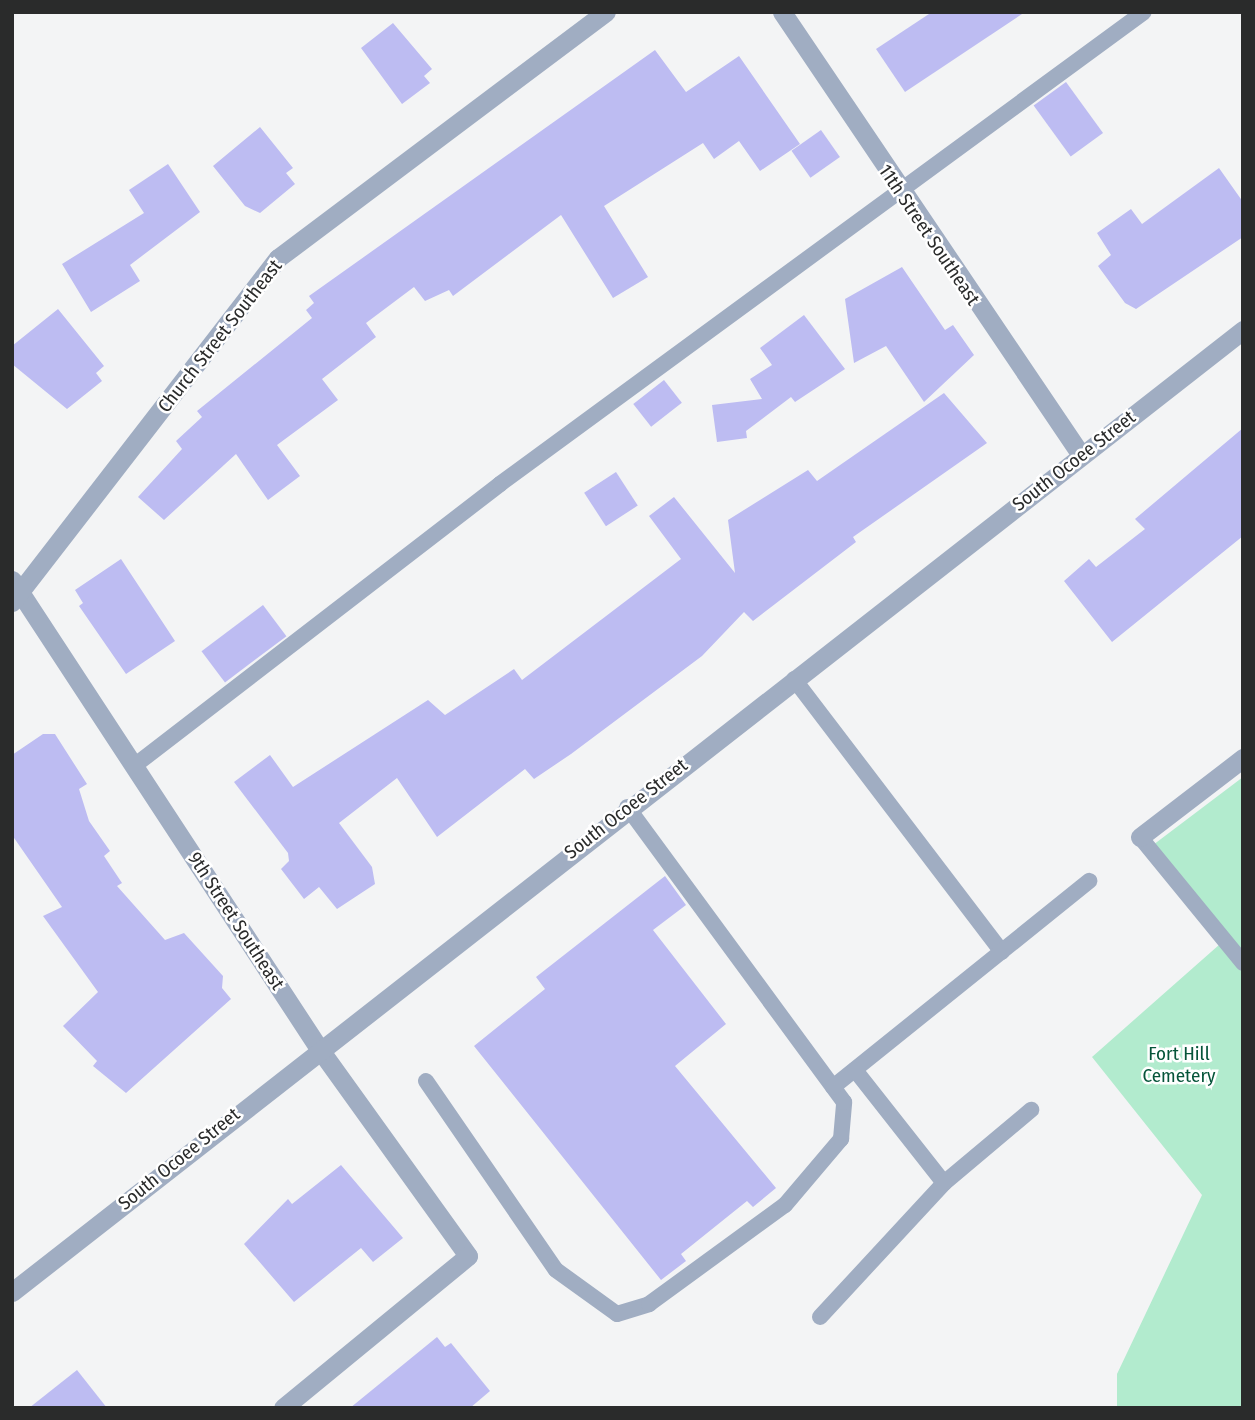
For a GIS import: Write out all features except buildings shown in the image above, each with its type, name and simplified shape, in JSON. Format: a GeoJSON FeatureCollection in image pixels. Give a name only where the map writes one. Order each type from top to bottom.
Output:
{"type":"FeatureCollection","features":[{"type":"Feature","properties":{"kind":"street","name":"Church Street Southeast"},"geometry":{"type":"LineString","coordinates":[[16,593],[278,258],[607,12]]}},
{"type":"Feature","properties":{"kind":"street","name":"11th Street Southeast"},"geometry":{"type":"LineString","coordinates":[[782,12],[899,192],[1081,455]]}},
{"type":"Feature","properties":{"kind":"street","name":"South Ocoee Street"},"geometry":{"type":"LineString","coordinates":[[12,1292],[318,1047],[1243,330]]}},
{"type":"Feature","properties":{"kind":"street","name":"9th Street Southeast"},"geometry":{"type":"LineString","coordinates":[[16,593],[134,766],[318,1047],[468,1256],[283,1408]]}},
{"type":"Feature","properties":{"kind":"street"},"geometry":{"type":"LineString","coordinates":[[1140,837],[1243,758]]}},
{"type":"Feature","properties":{"kind":"lane"},"geometry":{"type":"LineString","coordinates":[[134,766],[500,484],[1144,12]]}},
{"type":"Feature","properties":{"kind":"lane"},"geometry":{"type":"LineString","coordinates":[[794,679],[1002,952]]}},
{"type":"Feature","properties":{"kind":"lane"},"geometry":{"type":"LineString","coordinates":[[426,1082],[556,1270],[617,1314],[649,1304],[785,1205],[841,1139],[844,1102],[628,807]]}},
{"type":"Feature","properties":{"kind":"lane"},"geometry":{"type":"LineString","coordinates":[[1140,837],[1243,962]]}},
{"type":"Feature","properties":{"kind":"lane"},"geometry":{"type":"LineString","coordinates":[[833,1087],[1089,881]]}},
{"type":"Feature","properties":{"kind":"lane"},"geometry":{"type":"LineString","coordinates":[[855,1070],[944,1183]]}},
{"type":"Feature","properties":{"kind":"lane"},"geometry":{"type":"LineString","coordinates":[[820,1317],[944,1183],[1031,1110]]}},
{"type":"Feature","properties":{"kind":"green space","name":"Fort Hill Cemetery"},"geometry":{"type":"Polygon","coordinates":[[[1243,777],[1243,1408],[1117,1408],[1117,1374],[1202,1195],[1092,1057],[1228,937],[1153,845],[1243,777]]]}}]}
